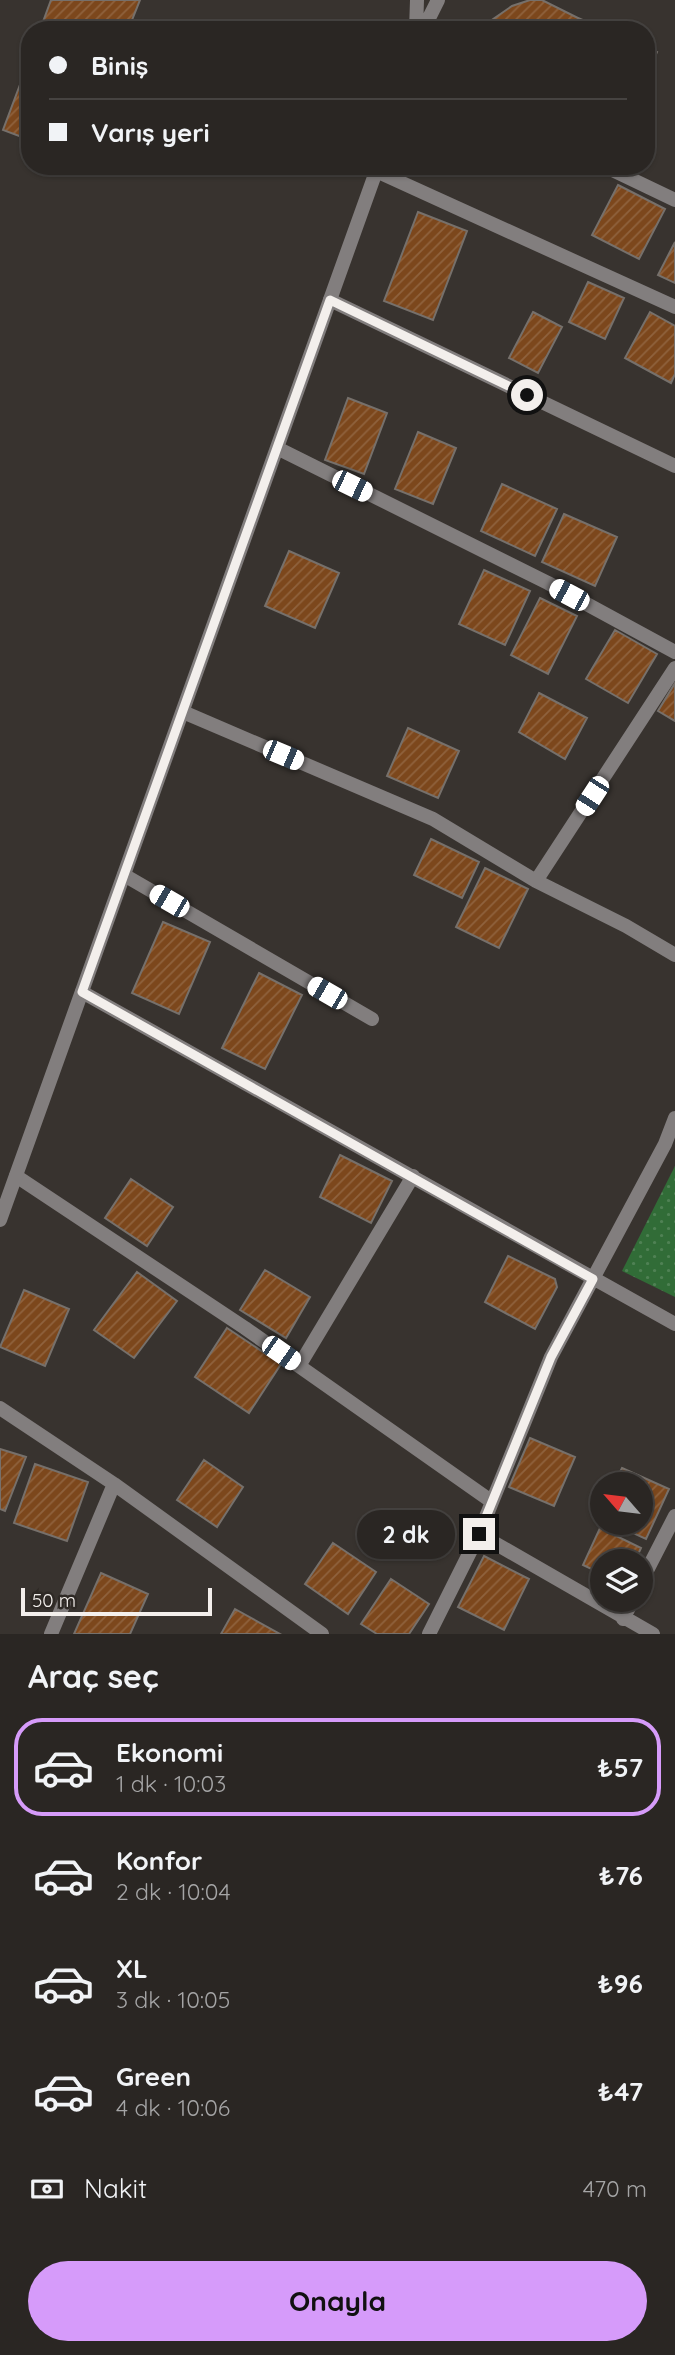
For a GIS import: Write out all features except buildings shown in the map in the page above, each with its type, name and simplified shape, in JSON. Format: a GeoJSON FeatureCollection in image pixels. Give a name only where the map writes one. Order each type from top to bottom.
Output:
{"type":"FeatureCollection","features":[{"type":"Feature","properties":{"kind":"street"},"geometry":{"type":"LineString","coordinates":[[416,21],[417,0]]}},
{"type":"Feature","properties":{"kind":"street"},"geometry":{"type":"LineString","coordinates":[[428,21],[438,0]]}},
{"type":"Feature","properties":{"kind":"street"},"geometry":{"type":"LineString","coordinates":[[0,1220],[279,449],[375,175]]}},
{"type":"Feature","properties":{"kind":"street"},"geometry":{"type":"LineString","coordinates":[[390,175],[675,307]]}},
{"type":"Feature","properties":{"kind":"street"},"geometry":{"type":"LineString","coordinates":[[623,175],[675,200]]}},
{"type":"Feature","properties":{"kind":"street"},"geometry":{"type":"LineString","coordinates":[[330,300],[675,466]]}},
{"type":"Feature","properties":{"kind":"street"},"geometry":{"type":"LineString","coordinates":[[279,449],[548,583],[675,652]]}},
{"type":"Feature","properties":{"kind":"street"},"geometry":{"type":"LineString","coordinates":[[536,881],[675,668]]}},
{"type":"Feature","properties":{"kind":"street"},"geometry":{"type":"LineString","coordinates":[[183,712],[433,819],[536,881],[626,926],[675,955]]}},
{"type":"Feature","properties":{"kind":"street"},"geometry":{"type":"LineString","coordinates":[[124,875],[372,1019]]}},
{"type":"Feature","properties":{"kind":"street"},"geometry":{"type":"LineString","coordinates":[[82,992],[675,1324]]}},
{"type":"Feature","properties":{"kind":"street"},"geometry":{"type":"LineString","coordinates":[[429,1634],[479,1534],[551,1357],[665,1144],[675,1118]]}},
{"type":"Feature","properties":{"kind":"street"},"geometry":{"type":"LineString","coordinates":[[16,1176],[299,1366],[491,1501]]}},
{"type":"Feature","properties":{"kind":"street"},"geometry":{"type":"LineString","coordinates":[[299,1366],[413,1176]]}},
{"type":"Feature","properties":{"kind":"street"},"geometry":{"type":"LineString","coordinates":[[0,1408],[114,1484],[322,1634]]}},
{"type":"Feature","properties":{"kind":"street"},"geometry":{"type":"LineString","coordinates":[[51,1634],[114,1484]]}},
{"type":"Feature","properties":{"kind":"street"},"geometry":{"type":"LineString","coordinates":[[653,1559],[675,1516]]}},
{"type":"Feature","properties":{"kind":"street"},"geometry":{"type":"LineString","coordinates":[[479,1534],[653,1634]]}},
{"type":"Feature","properties":{"kind":"street"},"geometry":{"type":"LineString","coordinates":[[623,1619],[627,1612]]}},
{"type":"Feature","properties":{"kind":"green space"},"geometry":{"type":"Polygon","coordinates":[[[675,1166],[675,1297],[622,1271],[675,1166]]]}},
{"type":"Feature","properties":{"kind":"route"},"geometry":{"type":"LineString","coordinates":[[479,1534],[551,1357],[593,1279],[82,992],[279,449],[330,300],[527,395]]}}]}
